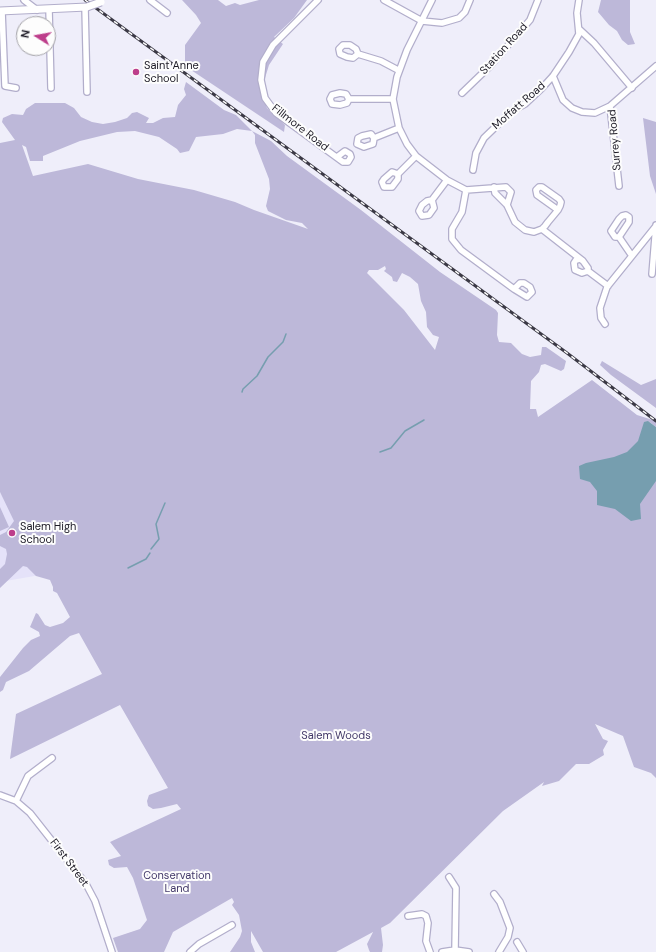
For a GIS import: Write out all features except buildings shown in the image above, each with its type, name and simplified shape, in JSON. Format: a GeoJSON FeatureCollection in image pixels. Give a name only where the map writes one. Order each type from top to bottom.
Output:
{"type":"FeatureCollection","features":[{"type":"Feature","properties":{"kind":"main road"},"geometry":{"type":"LineString","coordinates":[[1,11],[86,7],[105,0]]}},
{"type":"Feature","properties":{"kind":"street"},"geometry":{"type":"LineString","coordinates":[[24,0],[37,10]]}},
{"type":"Feature","properties":{"kind":"street"},"geometry":{"type":"LineString","coordinates":[[150,0],[167,13]]}},
{"type":"Feature","properties":{"kind":"street","name":"Fillmore Road"},"geometry":{"type":"LineString","coordinates":[[318,0],[273,45],[263,62],[260,80],[265,98],[276,113],[337,157]]}},
{"type":"Feature","properties":{"kind":"street"},"geometry":{"type":"LineString","coordinates":[[384,0],[422,21],[442,23],[455,20],[465,12],[470,0]]}},
{"type":"Feature","properties":{"kind":"street"},"geometry":{"type":"LineString","coordinates":[[432,0],[398,70],[393,98],[399,128],[407,144],[416,156],[447,180],[466,190],[502,186],[509,189],[510,198],[507,205]]}},
{"type":"Feature","properties":{"kind":"street","name":"Station Road"},"geometry":{"type":"LineString","coordinates":[[462,93],[490,66],[530,20],[538,0]]}},
{"type":"Feature","properties":{"kind":"street","name":"Moffatt Road"},"geometry":{"type":"LineString","coordinates":[[473,170],[476,153],[484,138],[512,111],[525,104],[553,76],[578,38],[579,28],[577,13],[579,0]]}},
{"type":"Feature","properties":{"kind":"street"},"geometry":{"type":"LineString","coordinates":[[86,7],[87,92]]}},
{"type":"Feature","properties":{"kind":"street"},"geometry":{"type":"LineString","coordinates":[[49,9],[52,88]]}},
{"type":"Feature","properties":{"kind":"street"},"geometry":{"type":"LineString","coordinates":[[1,11],[5,86],[16,88]]}},
{"type":"Feature","properties":{"kind":"street"},"geometry":{"type":"LineString","coordinates":[[579,28],[594,43],[632,88]]}},
{"type":"Feature","properties":{"kind":"street"},"geometry":{"type":"LineString","coordinates":[[358,54],[381,61],[398,70]]}},
{"type":"Feature","properties":{"kind":"street","name":"Surrey Road"},"geometry":{"type":"LineString","coordinates":[[619,186],[610,106],[656,66]]}},
{"type":"Feature","properties":{"kind":"street"},"geometry":{"type":"LineString","coordinates":[[553,76],[560,95],[572,108],[582,112],[595,113],[610,106]]}},
{"type":"Feature","properties":{"kind":"street"},"geometry":{"type":"LineString","coordinates":[[349,99],[393,98]]}},
{"type":"Feature","properties":{"kind":"street"},"geometry":{"type":"LineString","coordinates":[[374,138],[399,128]]}},
{"type":"Feature","properties":{"kind":"street"},"geometry":{"type":"LineString","coordinates":[[398,174],[416,156]]}},
{"type":"Feature","properties":{"kind":"street"},"geometry":{"type":"LineString","coordinates":[[432,200],[447,180]]}},
{"type":"Feature","properties":{"kind":"street"},"geometry":{"type":"LineString","coordinates":[[494,187],[495,193],[507,205],[515,222],[521,228],[529,232],[542,229],[558,210],[561,202],[542,187],[536,188],[537,195],[558,210]]}},
{"type":"Feature","properties":{"kind":"street"},"geometry":{"type":"LineString","coordinates":[[466,190],[462,212],[452,229],[452,239],[463,251],[514,289]]}},
{"type":"Feature","properties":{"kind":"street"},"geometry":{"type":"LineString","coordinates":[[652,274],[656,225]]}},
{"type":"Feature","properties":{"kind":"street"},"geometry":{"type":"LineString","coordinates":[[604,324],[601,318],[600,306],[608,286],[656,225]]}},
{"type":"Feature","properties":{"kind":"street"},"geometry":{"type":"LineString","coordinates":[[542,229],[580,259],[586,265],[588,271],[608,286]]}},
{"type":"Feature","properties":{"kind":"street"},"geometry":{"type":"LineString","coordinates":[[619,237],[632,256]]}},
{"type":"Feature","properties":{"kind":"street"},"geometry":{"type":"LineString","coordinates":[[580,259],[576,260],[574,263],[575,270],[582,273],[588,271]]}},
{"type":"Feature","properties":{"kind":"street"},"geometry":{"type":"LineString","coordinates":[[16,801],[28,776],[52,758]]}},
{"type":"Feature","properties":{"kind":"street","name":"First Street"},"geometry":{"type":"LineString","coordinates":[[0,795],[16,801],[30,813],[86,884],[92,895],[112,952]]}},
{"type":"Feature","properties":{"kind":"street"},"geometry":{"type":"LineString","coordinates":[[449,877],[456,888],[455,950]]}},
{"type":"Feature","properties":{"kind":"street"},"geometry":{"type":"LineString","coordinates":[[494,894],[500,902],[510,928],[508,937],[499,952]]}},
{"type":"Feature","properties":{"kind":"street"},"geometry":{"type":"LineString","coordinates":[[408,916],[422,914],[426,916],[428,923],[426,941],[430,952]]}},
{"type":"Feature","properties":{"kind":"street"},"geometry":{"type":"LineString","coordinates":[[190,952],[199,944],[232,925]]}},
{"type":"Feature","properties":{"kind":"street"},"geometry":{"type":"LineString","coordinates":[[517,942],[523,952]]}},
{"type":"Feature","properties":{"kind":"street"},"geometry":{"type":"LineString","coordinates":[[442,952],[455,950],[470,952]]}},
{"type":"Feature","properties":{"kind":"shaded area","name":"Salem High School"},"geometry":{"type":"Polygon","coordinates":[[[0,492],[46,574],[0,582],[0,492]]]}},
{"type":"Feature","properties":{"kind":"green space"},"geometry":{"type":"Polygon","coordinates":[[[182,0],[218,0],[226,6],[235,3],[240,5],[259,0],[307,0],[294,18],[274,37],[283,44],[269,65],[265,78],[264,98],[267,108],[285,125],[284,132],[185,66],[185,45],[201,23],[196,15],[182,0]]]}},
{"type":"Feature","properties":{"kind":"green space"},"geometry":{"type":"Polygon","coordinates":[[[601,0],[630,0],[630,32],[635,44],[628,45],[622,40],[617,31],[609,25],[598,12],[601,0]]]}},
{"type":"Feature","properties":{"kind":"green space"},"geometry":{"type":"Polygon","coordinates":[[[186,82],[224,110],[236,115],[252,131],[271,141],[287,156],[361,210],[440,272],[496,310],[498,313],[497,335],[499,342],[511,343],[522,354],[530,357],[541,355],[542,347],[546,347],[566,361],[564,369],[561,371],[545,364],[541,365],[539,372],[531,381],[530,409],[536,409],[538,417],[592,380],[637,415],[656,421],[656,427],[648,421],[656,430],[656,778],[651,773],[634,767],[623,736],[595,724],[603,739],[608,741],[603,750],[604,755],[589,764],[576,764],[559,781],[542,786],[544,782],[503,811],[390,923],[381,928],[383,945],[382,952],[370,952],[369,950],[367,944],[373,932],[336,952],[263,952],[251,931],[251,942],[255,952],[230,952],[240,937],[242,931],[239,915],[232,905],[234,902],[232,898],[173,932],[164,952],[118,952],[113,938],[140,929],[147,920],[133,878],[127,867],[114,868],[109,865],[108,860],[121,856],[110,842],[181,809],[177,804],[153,809],[148,806],[147,801],[149,795],[168,788],[120,705],[10,759],[16,714],[102,674],[79,633],[70,636],[29,671],[6,682],[3,690],[0,692],[0,677],[23,648],[31,640],[40,636],[39,632],[30,627],[36,613],[45,625],[50,627],[63,623],[70,617],[57,593],[53,591],[50,580],[36,576],[27,567],[23,566],[0,588],[0,569],[5,564],[7,554],[6,549],[0,546],[0,535],[6,532],[14,521],[0,492],[0,143],[15,140],[2,122],[3,118],[12,114],[23,115],[26,109],[35,103],[65,103],[74,108],[81,117],[92,122],[103,124],[115,122],[127,118],[132,113],[137,112],[149,118],[146,123],[153,123],[163,118],[175,117],[178,105],[186,95],[184,89],[186,82]],[[237,129],[223,134],[196,137],[189,151],[180,153],[177,149],[159,137],[135,131],[117,132],[80,141],[43,156],[43,161],[30,161],[26,147],[22,145],[33,176],[88,164],[138,179],[194,190],[235,202],[308,229],[302,223],[286,220],[268,211],[266,206],[270,189],[269,179],[255,143],[255,135],[252,131],[237,129]],[[385,266],[378,270],[369,270],[367,273],[404,310],[435,350],[439,337],[433,335],[427,327],[426,312],[421,301],[418,284],[410,277],[402,273],[397,282],[393,281],[392,277],[384,271],[386,269],[385,266]]]}},
{"type":"Feature","properties":{"kind":"green space"},"geometry":{"type":"Polygon","coordinates":[[[643,118],[656,122],[656,194],[650,176],[643,118]]]}},
{"type":"Feature","properties":{"kind":"green space"},"geometry":{"type":"Polygon","coordinates":[[[602,361],[641,385],[656,379],[656,408],[611,375],[600,365],[602,361]]]}},
{"type":"Feature","properties":{"kind":"green space"},"geometry":{"type":"Polygon","coordinates":[[[0,507],[9,527],[0,531],[0,507]]]}},
{"type":"Feature","properties":{"kind":"water"},"geometry":{"type":"Polygon","coordinates":[[[648,421],[656,427],[656,481],[640,504],[641,519],[631,521],[615,509],[597,505],[597,491],[590,482],[580,479],[579,466],[627,452],[638,441],[644,422],[648,421]]]}},
{"type":"Feature","properties":{"kind":"waterway"},"geometry":{"type":"LineString","coordinates":[[242,392],[243,389],[257,376],[268,357],[283,342],[286,334]]}},
{"type":"Feature","properties":{"kind":"waterway"},"geometry":{"type":"LineString","coordinates":[[380,452],[391,448],[405,431],[424,420]]}},
{"type":"Feature","properties":{"kind":"waterway"},"geometry":{"type":"LineString","coordinates":[[151,549],[159,539],[156,524],[165,503]]}},
{"type":"Feature","properties":{"kind":"waterway"},"geometry":{"type":"LineString","coordinates":[[128,568],[146,559],[150,553]]}},
{"type":"Feature","properties":{"kind":"railway"},"geometry":{"type":"LineString","coordinates":[[85,0],[567,353],[656,421]]}},
{"type":"Feature","properties":{"kind":"place","name":"Saint Anne School"},"geometry":{"type":"Point","coordinates":[136,72]}},
{"type":"Feature","properties":{"kind":"place","name":"Salem High School"},"geometry":{"type":"Point","coordinates":[12,533]}},
{"type":"Feature","properties":{"kind":"park label","name":"Salem Woods"},"geometry":{"type":"Point","coordinates":[336,736]}},
{"type":"Feature","properties":{"kind":"park label","name":"Conservation Land"},"geometry":{"type":"Point","coordinates":[177,882]}}]}
